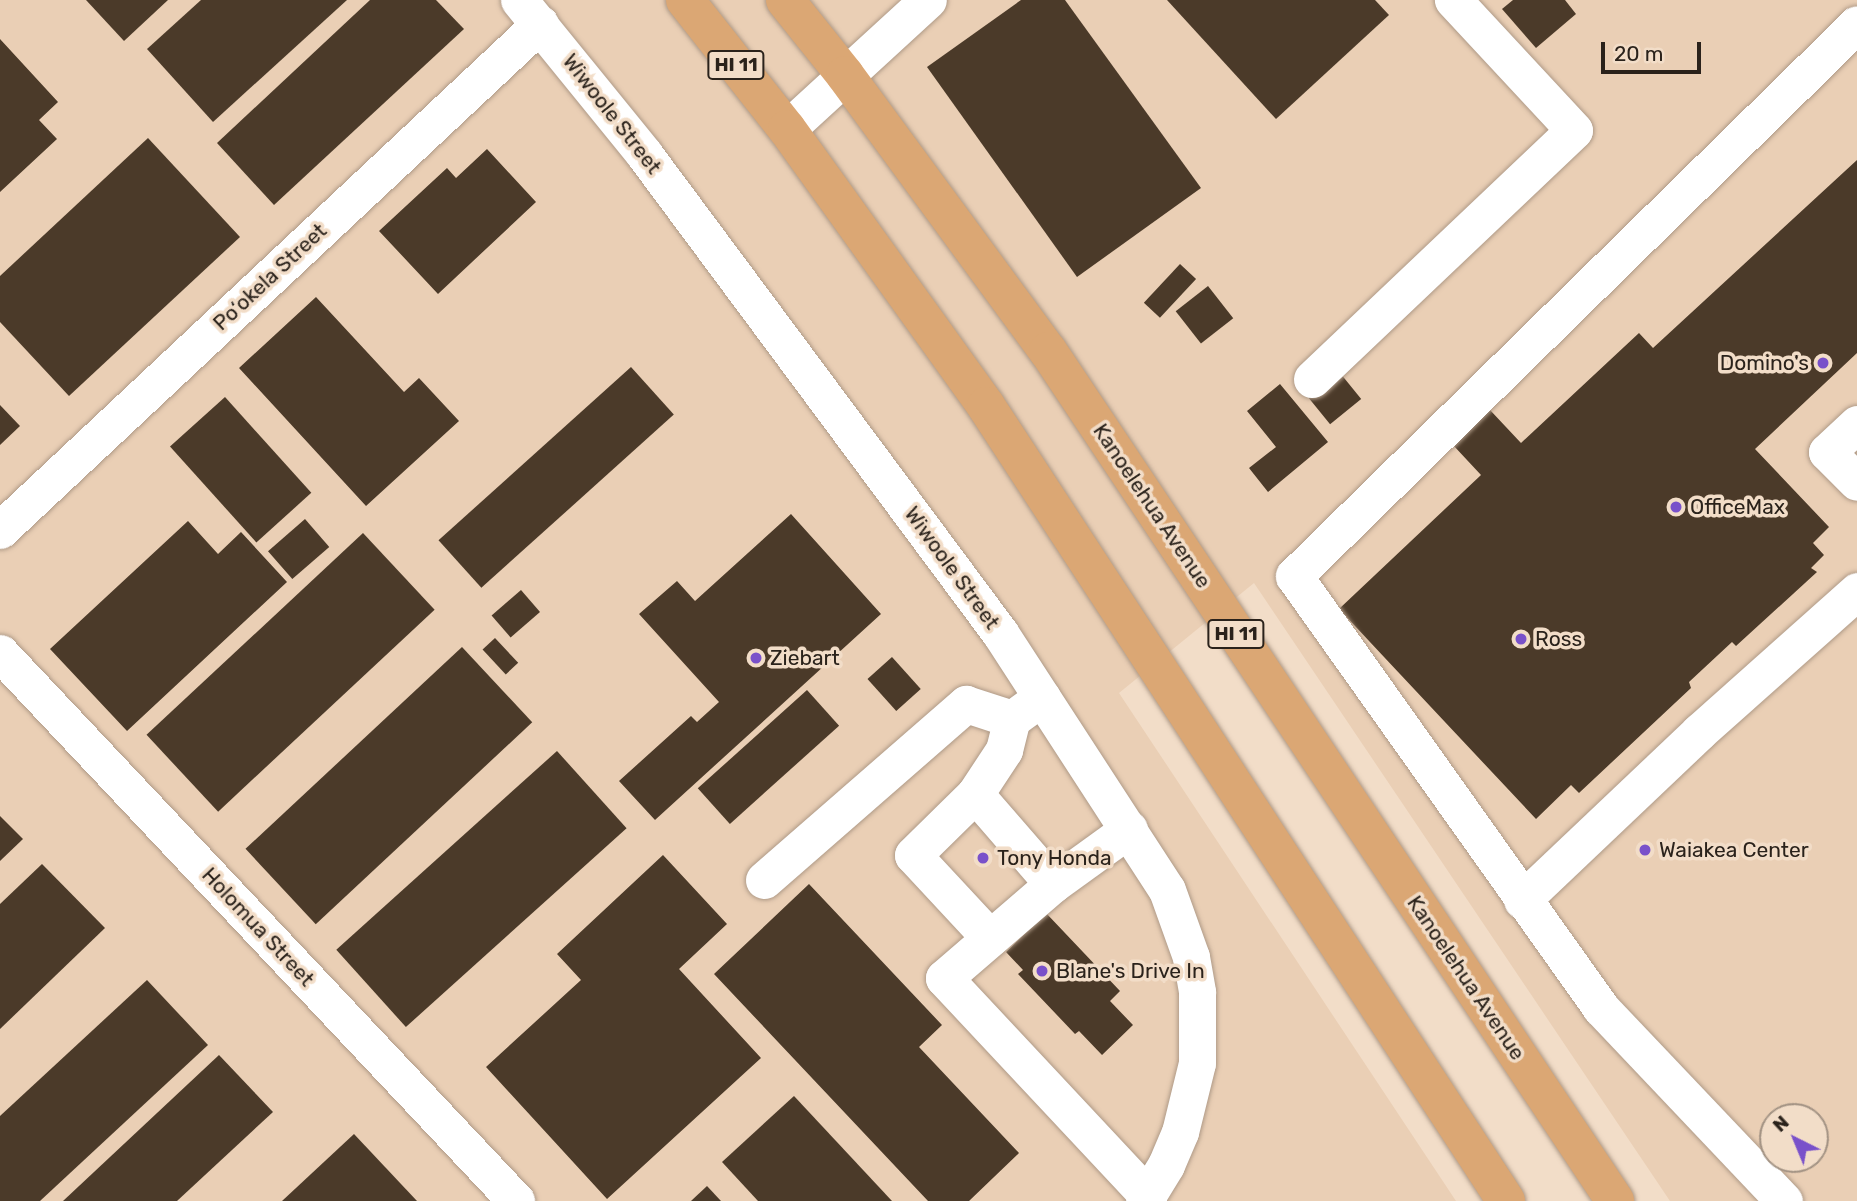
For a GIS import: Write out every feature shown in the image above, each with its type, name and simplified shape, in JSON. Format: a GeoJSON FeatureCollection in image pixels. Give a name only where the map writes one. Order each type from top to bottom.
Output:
{"type":"FeatureCollection","features":[{"type":"Feature","properties":{"kind":"highway","name":"HI 11"},"geometry":{"type":"LineString","coordinates":[[685,0],[787,130],[986,406],[1506,1201]]}},
{"type":"Feature","properties":{"kind":"highway","name":"Kanoelehua Avenue"},"geometry":{"type":"LineString","coordinates":[[785,0],[845,75],[1048,351],[1615,1201]]}},
{"type":"Feature","properties":{"kind":"street"},"geometry":{"type":"LineString","coordinates":[[787,130],[928,0]]}},
{"type":"Feature","properties":{"kind":"street"},"geometry":{"type":"LineString","coordinates":[[1312,379],[1574,130],[1453,0]]}},
{"type":"Feature","properties":{"kind":"street","name":"Po‘okela Street"},"geometry":{"type":"LineString","coordinates":[[0,530],[530,12]]}},
{"type":"Feature","properties":{"kind":"street","name":"Wiwoole Street"},"geometry":{"type":"LineString","coordinates":[[530,12],[766,314],[1000,633],[1150,859],[1172,901],[1191,957],[1197,992],[1197,1063],[1190,1098],[1166,1165],[1146,1198]]}},
{"type":"Feature","properties":{"kind":"street"},"geometry":{"type":"LineString","coordinates":[[1784,1201],[1601,1008],[1294,576],[1857,24]]}},
{"type":"Feature","properties":{"kind":"street"},"geometry":{"type":"LineString","coordinates":[[1857,424],[1827,452],[1857,482]]}},
{"type":"Feature","properties":{"kind":"street"},"geometry":{"type":"LineString","coordinates":[[1522,900],[1699,732],[1857,591]]}},
{"type":"Feature","properties":{"kind":"street","name":"Holomua Street"},"geometry":{"type":"LineString","coordinates":[[0,653],[516,1201]]}},
{"type":"Feature","properties":{"kind":"street"},"geometry":{"type":"LineString","coordinates":[[990,938],[913,855],[975,794],[1004,750],[1012,719],[1042,697]]}},
{"type":"Feature","properties":{"kind":"street"},"geometry":{"type":"LineString","coordinates":[[764,880],[966,704],[1012,719]]}},
{"type":"Feature","properties":{"kind":"street"},"geometry":{"type":"LineString","coordinates":[[975,794],[1054,884]]}},
{"type":"Feature","properties":{"kind":"street"},"geometry":{"type":"LineString","coordinates":[[1129,830],[1054,884],[944,978],[1146,1198]]}},
{"type":"Feature","properties":{"kind":"shaded area"},"geometry":{"type":"Polygon","coordinates":[[[0,0],[1857,0],[1857,1201],[1670,1201],[1254,583],[1119,693],[1456,1201],[0,1201],[0,0]]]}},
{"type":"Feature","properties":{"kind":"building"},"geometry":{"type":"Polygon","coordinates":[[[86,0],[168,0],[124,41],[86,0]]]}},
{"type":"Feature","properties":{"kind":"building"},"geometry":{"type":"Polygon","coordinates":[[[201,0],[347,0],[213,122],[147,49],[201,0]]]}},
{"type":"Feature","properties":{"kind":"building"},"geometry":{"type":"Polygon","coordinates":[[[370,0],[436,0],[464,29],[274,205],[217,143],[370,0]]]}},
{"type":"Feature","properties":{"kind":"building"},"geometry":{"type":"Polygon","coordinates":[[[1021,0],[1065,0],[1201,188],[1077,277],[927,67],[1021,0]]]}},
{"type":"Feature","properties":{"kind":"building"},"geometry":{"type":"Polygon","coordinates":[[[1167,0],[1375,0],[1389,15],[1276,119],[1167,0]]]}},
{"type":"Feature","properties":{"kind":"building"},"geometry":{"type":"Polygon","coordinates":[[[1513,0],[1565,0],[1576,14],[1536,48],[1502,9],[1513,0]]]}},
{"type":"Feature","properties":{"kind":"building"},"geometry":{"type":"Polygon","coordinates":[[[0,39],[58,102],[39,120],[57,139],[0,192],[0,39]]]}},
{"type":"Feature","properties":{"kind":"building"},"geometry":{"type":"Polygon","coordinates":[[[148,138],[240,237],[69,396],[0,322],[0,276],[148,138]]]}},
{"type":"Feature","properties":{"kind":"building"},"geometry":{"type":"Polygon","coordinates":[[[487,149],[536,202],[438,294],[379,231],[447,168],[456,178],[487,149]]]}},
{"type":"Feature","properties":{"kind":"building"},"geometry":{"type":"Polygon","coordinates":[[[1857,160],[1857,353],[1755,449],[1829,527],[1813,543],[1824,555],[1811,568],[1817,572],[1736,646],[1732,642],[1689,682],[1691,688],[1579,793],[1571,785],[1536,819],[1339,609],[1481,475],[1453,445],[1490,410],[1521,443],[1639,333],[1653,348],[1857,160]]]}},
{"type":"Feature","properties":{"kind":"building"},"geometry":{"type":"Polygon","coordinates":[[[1180,264],[1196,279],[1160,318],[1144,303],[1180,264]]]}},
{"type":"Feature","properties":{"kind":"building"},"geometry":{"type":"Polygon","coordinates":[[[1208,286],[1233,318],[1201,344],[1176,311],[1208,286]]]}},
{"type":"Feature","properties":{"kind":"building"},"geometry":{"type":"Polygon","coordinates":[[[316,297],[404,392],[419,378],[459,421],[366,506],[239,368],[316,297]]]}},
{"type":"Feature","properties":{"kind":"building"},"geometry":{"type":"Polygon","coordinates":[[[631,367],[674,415],[481,588],[439,540],[631,367]]]}},
{"type":"Feature","properties":{"kind":"building"},"geometry":{"type":"Polygon","coordinates":[[[1336,368],[1361,399],[1330,424],[1305,393],[1336,368]]]}},
{"type":"Feature","properties":{"kind":"building"},"geometry":{"type":"Polygon","coordinates":[[[1280,384],[1328,442],[1268,492],[1249,468],[1276,447],[1247,411],[1280,384]]]}},
{"type":"Feature","properties":{"kind":"building"},"geometry":{"type":"Polygon","coordinates":[[[225,397],[311,493],[256,542],[170,447],[225,397]]]}},
{"type":"Feature","properties":{"kind":"building"},"geometry":{"type":"Polygon","coordinates":[[[0,405],[20,426],[0,445],[0,405]]]}},
{"type":"Feature","properties":{"kind":"building","name":"Ziebart"},"geometry":{"type":"Polygon","coordinates":[[[791,514],[881,614],[655,820],[619,781],[691,716],[697,722],[719,702],[639,614],[677,581],[695,601],[791,514]]]}},
{"type":"Feature","properties":{"kind":"building"},"geometry":{"type":"Polygon","coordinates":[[[305,519],[329,547],[292,579],[268,551],[305,519]]]}},
{"type":"Feature","properties":{"kind":"building"},"geometry":{"type":"Polygon","coordinates":[[[188,521],[218,554],[241,532],[287,582],[127,731],[50,649],[188,521]]]}},
{"type":"Feature","properties":{"kind":"building"},"geometry":{"type":"Polygon","coordinates":[[[363,533],[435,610],[218,812],[147,735],[363,533]]]}},
{"type":"Feature","properties":{"kind":"building"},"geometry":{"type":"Polygon","coordinates":[[[521,590],[540,612],[511,637],[492,616],[521,590]]]}},
{"type":"Feature","properties":{"kind":"building"},"geometry":{"type":"Polygon","coordinates":[[[495,638],[518,663],[506,674],[483,650],[495,638]]]}},
{"type":"Feature","properties":{"kind":"building"},"geometry":{"type":"Polygon","coordinates":[[[462,647],[532,722],[316,924],[246,849],[462,647]]]}},
{"type":"Feature","properties":{"kind":"building"},"geometry":{"type":"Polygon","coordinates":[[[892,657],[921,689],[896,711],[867,679],[892,657]]]}},
{"type":"Feature","properties":{"kind":"building"},"geometry":{"type":"Polygon","coordinates":[[[807,690],[839,726],[730,824],[698,788],[807,690]]]}},
{"type":"Feature","properties":{"kind":"building"},"geometry":{"type":"Polygon","coordinates":[[[557,751],[627,828],[406,1027],[336,950],[557,751]]]}},
{"type":"Feature","properties":{"kind":"building"},"geometry":{"type":"Polygon","coordinates":[[[0,816],[23,839],[0,861],[0,816]]]}},
{"type":"Feature","properties":{"kind":"building"},"geometry":{"type":"Polygon","coordinates":[[[663,855],[727,924],[679,969],[761,1058],[607,1199],[486,1067],[581,980],[557,954],[663,855]]]}},
{"type":"Feature","properties":{"kind":"building"},"geometry":{"type":"Polygon","coordinates":[[[42,864],[105,928],[0,1029],[0,904],[42,864]]]}},
{"type":"Feature","properties":{"kind":"building"},"geometry":{"type":"Polygon","coordinates":[[[809,884],[942,1025],[919,1047],[1019,1153],[969,1201],[928,1201],[714,974],[809,884]]]}},
{"type":"Feature","properties":{"kind":"building"},"geometry":{"type":"Polygon","coordinates":[[[1046,913],[1120,991],[1110,1001],[1133,1025],[1102,1055],[1079,1031],[1075,1034],[1018,974],[1023,970],[1006,952],[1046,913]]]}},
{"type":"Feature","properties":{"kind":"building"},"geometry":{"type":"Polygon","coordinates":[[[147,980],[208,1045],[40,1201],[0,1201],[0,1116],[147,980]]]}},
{"type":"Feature","properties":{"kind":"building"},"geometry":{"type":"Polygon","coordinates":[[[219,1055],[273,1112],[177,1201],[63,1201],[219,1055]]]}},
{"type":"Feature","properties":{"kind":"building"},"geometry":{"type":"Polygon","coordinates":[[[794,1096],[892,1201],[758,1201],[722,1162],[794,1096]]]}},
{"type":"Feature","properties":{"kind":"building"},"geometry":{"type":"Polygon","coordinates":[[[354,1134],[417,1201],[282,1201],[354,1134]]]}},
{"type":"Feature","properties":{"kind":"building"},"geometry":{"type":"Polygon","coordinates":[[[707,1186],[721,1201],[691,1201],[707,1186]]]}},
{"type":"Feature","properties":{"kind":"place","name":"Domino's"},"geometry":{"type":"Point","coordinates":[1823,363]}},
{"type":"Feature","properties":{"kind":"place","name":"OfficeMax"},"geometry":{"type":"Point","coordinates":[1676,507]}},
{"type":"Feature","properties":{"kind":"place","name":"Ross"},"geometry":{"type":"Point","coordinates":[1521,639]}},
{"type":"Feature","properties":{"kind":"place","name":"Ziebart"},"geometry":{"type":"Point","coordinates":[756,658]}},
{"type":"Feature","properties":{"kind":"place","name":"Waiakea Center"},"geometry":{"type":"Point","coordinates":[1645,850]}},
{"type":"Feature","properties":{"kind":"place","name":"Tony Honda"},"geometry":{"type":"Point","coordinates":[983,858]}},
{"type":"Feature","properties":{"kind":"place","name":"Blane's Drive In"},"geometry":{"type":"Point","coordinates":[1042,971]}}]}
